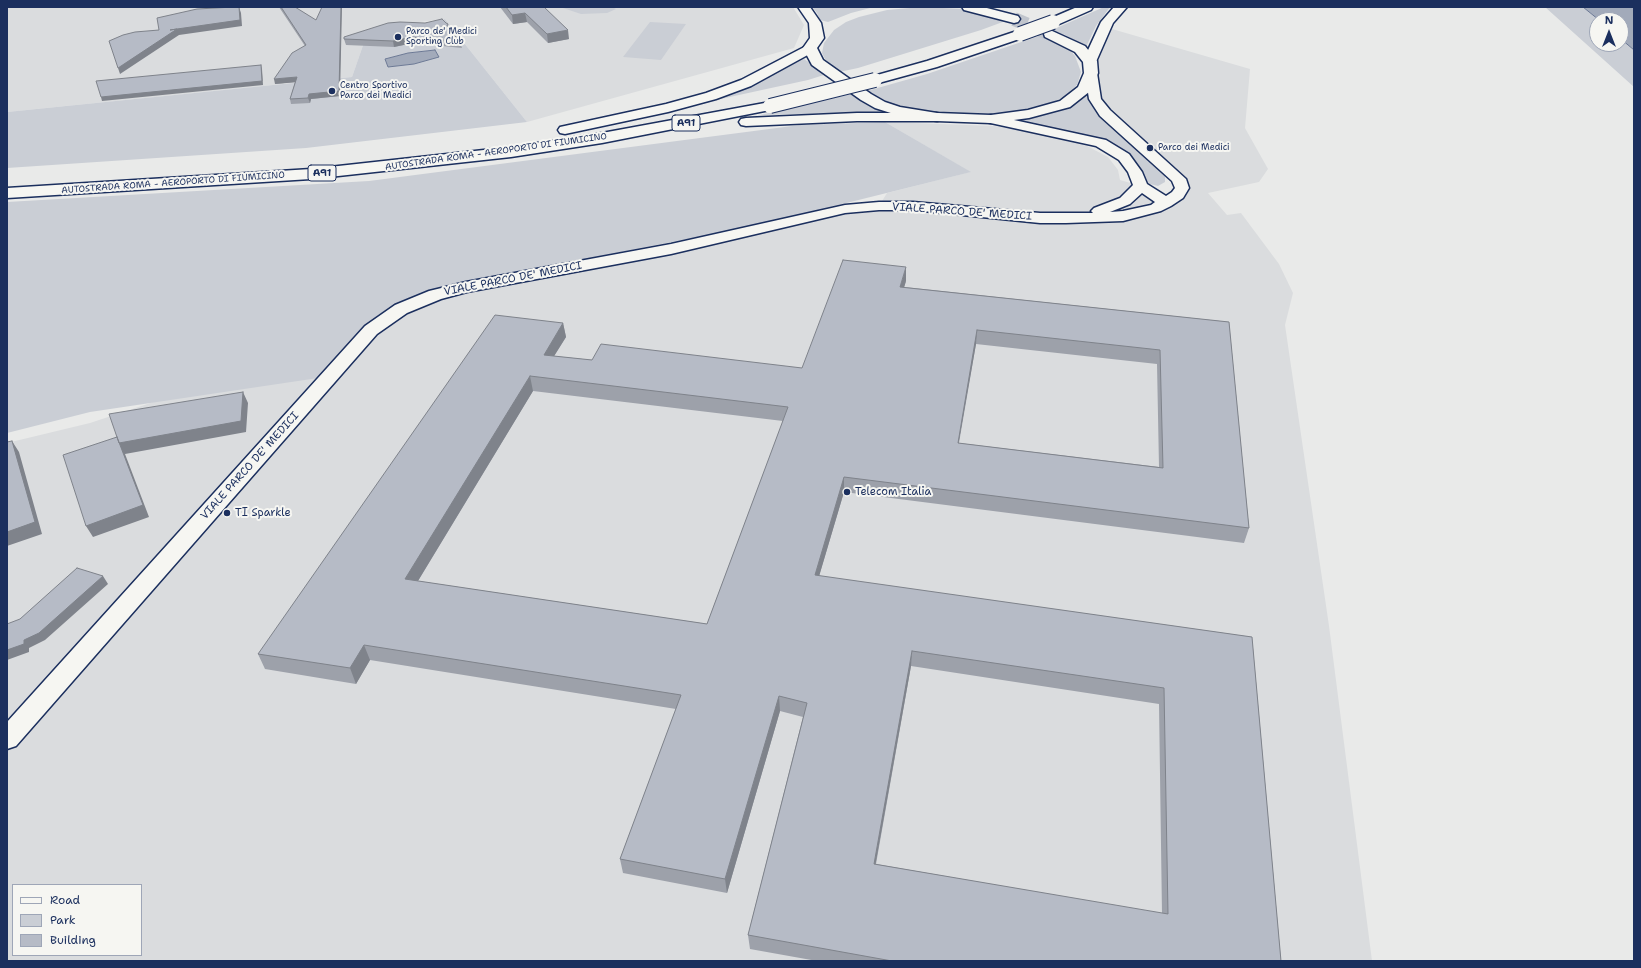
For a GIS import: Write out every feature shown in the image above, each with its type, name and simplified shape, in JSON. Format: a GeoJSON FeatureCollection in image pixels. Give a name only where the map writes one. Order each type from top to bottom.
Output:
{"type":"FeatureCollection","features":[{"type":"Feature","properties":{"kind":"main road"},"geometry":{"type":"LineString","coordinates":[[804,7],[815,23],[814,43],[817,62],[866,97],[880,105],[897,111],[937,117]]}},
{"type":"Feature","properties":{"kind":"main road"},"geometry":{"type":"LineString","coordinates":[[968,7],[1010,24]]}},
{"type":"Feature","properties":{"kind":"main road","name":"AUTOSTRADA ROMA - AEROPORTO DI FIUMICINO"},"geometry":{"type":"LineString","coordinates":[[7,183],[298,165],[389,157],[534,139],[766,102],[919,58],[1010,24],[1038,17],[1064,7]]}},
{"type":"Feature","properties":{"kind":"main road","name":"AUTOSTRADA ROMA - AEROPORTO DI FIUMICINO"},"geometry":{"type":"LineString","coordinates":[[7,193],[318,174],[511,152],[602,138],[766,102],[876,80],[940,61],[1020,34],[1052,28],[1086,7]]}},
{"type":"Feature","properties":{"kind":"main road"},"geometry":{"type":"LineString","coordinates":[[602,138],[630,138],[714,125],[768,120],[857,116],[991,119],[1029,114],[1066,104],[1084,89],[1090,67],[1107,22],[1121,7]]}},
{"type":"Feature","properties":{"kind":"main road"},"geometry":{"type":"LineString","coordinates":[[1052,28],[1080,49],[1090,67]]}},
{"type":"Feature","properties":{"kind":"main road"},"geometry":{"type":"LineString","coordinates":[[534,139],[559,131],[668,108],[711,96],[746,83],[774,69],[814,43]]}},
{"type":"Feature","properties":{"kind":"street","name":"VIALE PARCO DE' MEDICI"},"geometry":{"type":"LineString","coordinates":[[7,739],[371,330],[401,309],[435,295],[466,287],[671,249],[845,210],[879,206],[914,206],[1040,218],[1123,216],[1156,208],[1166,203],[1178,195],[1182,188],[1180,179],[1133,140],[1105,113],[1096,99],[1090,67]]}},
{"type":"Feature","properties":{"kind":"street"},"geometry":{"type":"LineString","coordinates":[[991,119],[1040,128],[1101,143],[1124,157],[1135,172],[1141,186],[1166,203]]}},
{"type":"Feature","properties":{"kind":"street","name":"VIALE PARCO DE' MEDICI"},"geometry":{"type":"LineString","coordinates":[[1086,216],[1125,201],[1141,186]]}},
{"type":"Feature","properties":{"kind":"shaded area"},"geometry":{"type":"Polygon","coordinates":[[[7,7],[793,7],[804,25],[794,48],[527,122],[445,19],[379,27],[368,31],[352,77],[7,112],[7,7]]]}},
{"type":"Feature","properties":{"kind":"shaded area","name":"Telecom Italia"},"geometry":{"type":"Polygon","coordinates":[[[1112,29],[1250,69],[1245,128],[1268,169],[1259,182],[1208,193],[1227,215],[1241,213],[1279,264],[1293,293],[1285,325],[1329,626],[1372,961],[7,961],[7,443],[90,423],[371,330],[435,295],[879,206],[887,193],[970,172],[885,122],[994,126],[1038,133],[1087,146],[1108,157],[1118,170],[1120,180],[1141,186],[1166,203],[1178,195],[1179,179],[1105,113],[1091,73],[1112,29]]]}},
{"type":"Feature","properties":{"kind":"green space"},"geometry":{"type":"Polygon","coordinates":[[[560,7],[612,7],[616,9],[607,13],[581,14],[560,7]]]}},
{"type":"Feature","properties":{"kind":"green space"},"geometry":{"type":"Polygon","coordinates":[[[812,7],[874,7],[851,13],[828,22],[820,20],[812,7]]]}},
{"type":"Feature","properties":{"kind":"green space"},"geometry":{"type":"Polygon","coordinates":[[[921,7],[964,9],[1008,20],[981,30],[858,68],[839,72],[825,59],[822,53],[824,43],[834,30],[846,22],[887,10],[921,7]]]}},
{"type":"Feature","properties":{"kind":"green space"},"geometry":{"type":"Polygon","coordinates":[[[1104,7],[1110,7],[1096,26],[1086,47],[1065,35],[1052,30],[1104,7]]]}},
{"type":"Feature","properties":{"kind":"green space"},"geometry":{"type":"Polygon","coordinates":[[[1545,7],[1583,7],[1589,12],[1589,47],[1545,7]]]}},
{"type":"Feature","properties":{"kind":"green space"},"geometry":{"type":"Polygon","coordinates":[[[445,19],[527,122],[306,148],[7,168],[7,112],[352,77],[368,31],[426,24],[445,19]],[[434,50],[408,53],[385,59],[388,67],[414,64],[438,57],[434,50]]]}},
{"type":"Feature","properties":{"kind":"green space"},"geometry":{"type":"Polygon","coordinates":[[[650,22],[686,24],[661,60],[623,57],[650,22]]]}},
{"type":"Feature","properties":{"kind":"green space"},"geometry":{"type":"Polygon","coordinates":[[[1045,34],[1064,43],[1075,56],[1081,72],[1077,85],[1065,96],[1050,104],[1029,110],[1002,114],[964,116],[928,113],[896,106],[867,91],[927,74],[1045,34]]]}},
{"type":"Feature","properties":{"kind":"green space"},"geometry":{"type":"Polygon","coordinates":[[[1629,46],[1634,50],[1634,87],[1595,52],[1629,52],[1629,46]]]}},
{"type":"Feature","properties":{"kind":"green space"},"geometry":{"type":"Polygon","coordinates":[[[804,59],[827,74],[808,80],[702,103],[763,79],[804,59]]]}},
{"type":"Feature","properties":{"kind":"green space"},"geometry":{"type":"Polygon","coordinates":[[[856,93],[859,99],[890,112],[760,115],[856,93]]]}},
{"type":"Feature","properties":{"kind":"green space"},"geometry":{"type":"Polygon","coordinates":[[[1088,94],[1099,113],[1165,176],[1165,182],[1158,186],[1150,184],[1143,179],[1137,165],[1123,152],[1104,142],[1084,135],[1016,120],[1037,117],[1059,111],[1088,94]]]}},
{"type":"Feature","properties":{"kind":"green space"},"geometry":{"type":"Polygon","coordinates":[[[885,122],[971,172],[754,226],[436,288],[406,300],[378,315],[318,378],[90,412],[7,433],[7,202],[369,181],[800,125],[885,122]]]}},
{"type":"Feature","properties":{"kind":"water"},"geometry":{"type":"Polygon","coordinates":[[[1583,7],[1634,7],[1634,50],[1629,46],[1629,12],[1589,12],[1583,7]]]}},
{"type":"Feature","properties":{"kind":"water"},"geometry":{"type":"Polygon","coordinates":[[[435,50],[439,57],[414,64],[388,67],[385,59],[408,53],[435,50]]]}},
{"type":"Feature","properties":{"kind":"building"},"geometry":{"type":"Polygon","coordinates":[[[239,7],[240,20],[177,29],[118,68],[109,41],[135,32],[159,30],[157,18],[197,9],[239,7]]]}},
{"type":"Feature","properties":{"kind":"building"},"geometry":{"type":"Polygon","coordinates":[[[281,7],[295,7],[316,20],[322,7],[341,7],[339,91],[309,94],[308,98],[290,99],[297,77],[274,79],[292,53],[306,45],[281,7]]]}},
{"type":"Feature","properties":{"kind":"building"},"geometry":{"type":"Polygon","coordinates":[[[506,7],[544,7],[568,30],[547,34],[525,13],[512,15],[506,7]]]}},
{"type":"Feature","properties":{"kind":"building"},"geometry":{"type":"Polygon","coordinates":[[[442,19],[448,24],[447,26],[460,42],[412,37],[393,41],[344,39],[344,37],[388,23],[425,23],[442,19]]]}},
{"type":"Feature","properties":{"kind":"building"},"geometry":{"type":"Polygon","coordinates":[[[261,65],[262,81],[101,97],[96,81],[261,65]]]}},
{"type":"Feature","properties":{"kind":"building"},"geometry":{"type":"Polygon","coordinates":[[[843,260],[906,267],[900,287],[1229,322],[1249,528],[844,477],[815,575],[1252,637],[1281,961],[892,961],[748,935],[807,703],[779,696],[725,879],[620,859],[681,695],[364,645],[350,668],[258,654],[495,315],[563,323],[544,355],[592,360],[601,344],[802,368],[843,260]],[[977,330],[958,443],[1163,468],[1160,350],[977,330]],[[530,376],[405,579],[707,624],[788,407],[530,376]],[[912,651],[874,864],[1168,914],[1164,688],[912,651]]]}},
{"type":"Feature","properties":{"kind":"building"},"geometry":{"type":"Polygon","coordinates":[[[243,392],[241,421],[119,443],[109,414],[243,392]]]}},
{"type":"Feature","properties":{"kind":"building"},"geometry":{"type":"Polygon","coordinates":[[[117,437],[143,505],[86,526],[63,455],[117,437]]]}},
{"type":"Feature","properties":{"kind":"building"},"geometry":{"type":"Polygon","coordinates":[[[12,441],[35,522],[7,532],[7,442],[12,441]]]}},
{"type":"Feature","properties":{"kind":"building"},"geometry":{"type":"Polygon","coordinates":[[[77,568],[103,576],[39,633],[24,640],[24,644],[7,650],[7,624],[20,619],[77,568]]]}},
{"type":"Feature","properties":{"kind":"tunnel"},"geometry":{"type":"LineString","coordinates":[[1014,19],[1050,34]]}},
{"type":"Feature","properties":{"kind":"place","name":"Parco de' Medici Sporting Club"},"geometry":{"type":"Point","coordinates":[398,37]}},
{"type":"Feature","properties":{"kind":"place","name":"Centro Sportivo Parco dei Medici"},"geometry":{"type":"Point","coordinates":[332,91]}},
{"type":"Feature","properties":{"kind":"place","name":"Parco dei Medici"},"geometry":{"type":"Point","coordinates":[1150,148]}},
{"type":"Feature","properties":{"kind":"place","name":"Telecom Italia"},"geometry":{"type":"Point","coordinates":[847,492]}},
{"type":"Feature","properties":{"kind":"place","name":"TI Sparkle"},"geometry":{"type":"Point","coordinates":[227,513]}}]}
